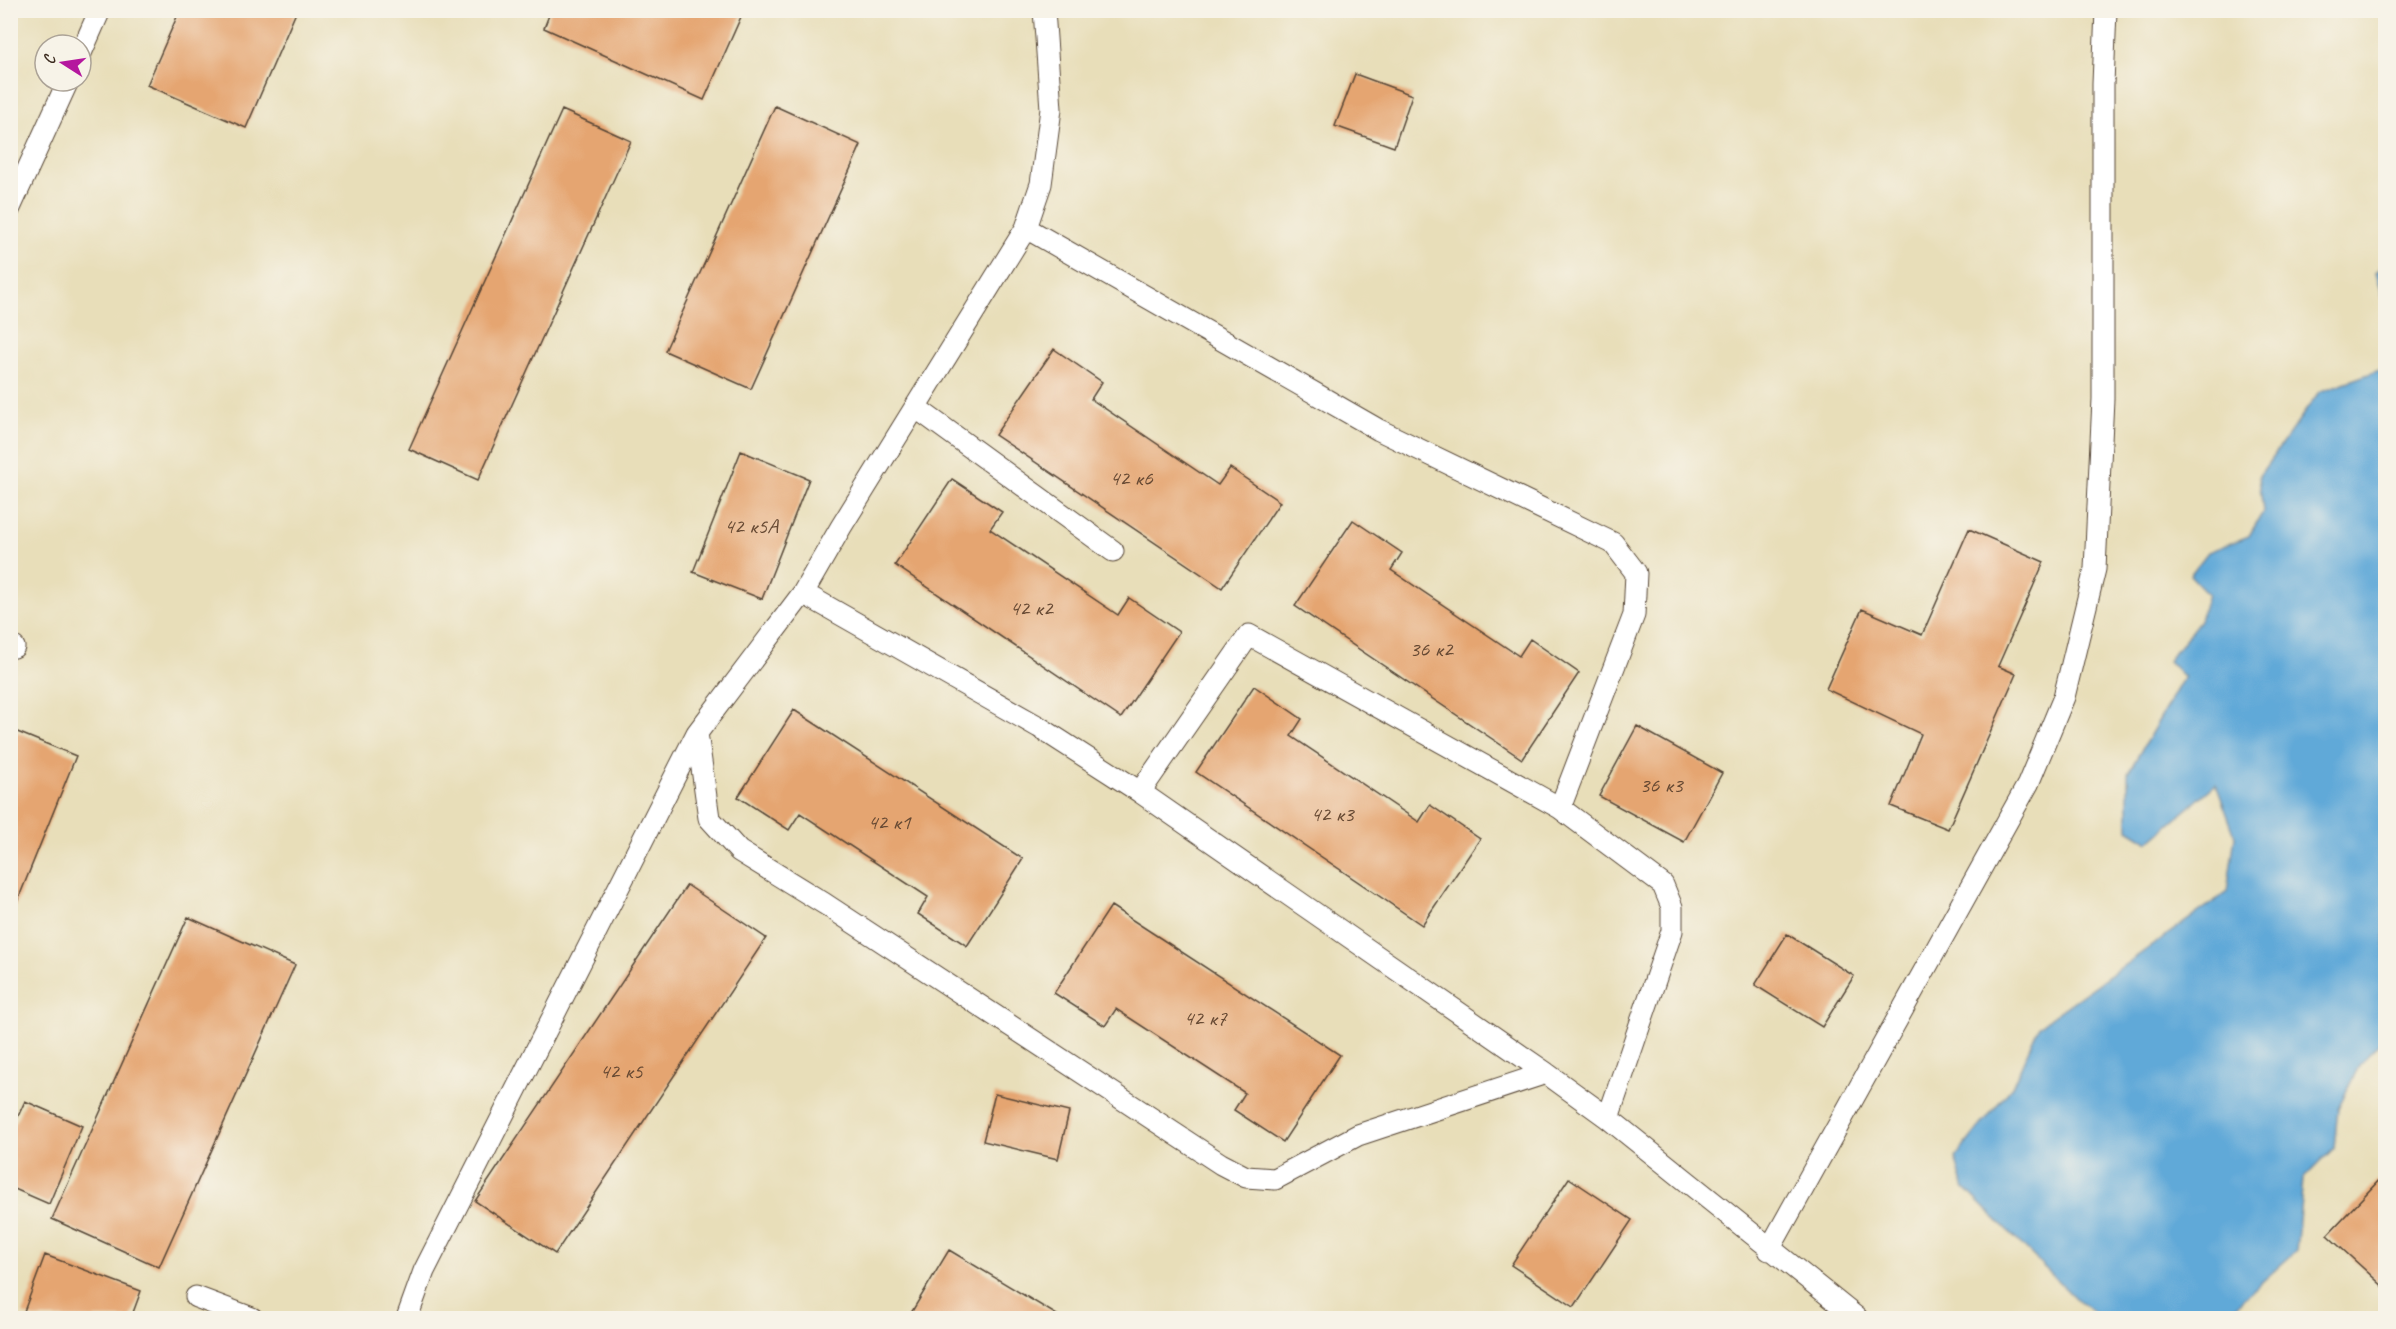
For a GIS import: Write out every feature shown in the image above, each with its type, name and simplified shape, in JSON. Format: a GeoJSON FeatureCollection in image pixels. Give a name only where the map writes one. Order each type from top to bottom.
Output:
{"type":"FeatureCollection","features":[{"type":"Feature","properties":{"kind":"lane"},"geometry":{"type":"LineString","coordinates":[[90,33],[100,10]]}},
{"type":"Feature","properties":{"kind":"lane"},"geometry":{"type":"LineString","coordinates":[[407,1318],[424,1271],[698,733],[803,593],[1026,228],[1041,184],[1051,109],[1044,10]]}},
{"type":"Feature","properties":{"kind":"lane"},"geometry":{"type":"LineString","coordinates":[[1769,1250],[2028,784],[2064,696],[2095,569],[2103,399],[2103,84],[2106,10]]}},
{"type":"Feature","properties":{"kind":"lane"},"geometry":{"type":"LineString","coordinates":[[10,208],[63,93]]}},
{"type":"Feature","properties":{"kind":"lane"},"geometry":{"type":"LineString","coordinates":[[1026,228],[1379,430],[1613,543],[1636,573],[1634,615],[1560,807]]}},
{"type":"Feature","properties":{"kind":"lane"},"geometry":{"type":"LineString","coordinates":[[915,407],[1113,551]]}},
{"type":"Feature","properties":{"kind":"lane"},"geometry":{"type":"LineString","coordinates":[[803,593],[1039,727],[1140,792],[1546,1073],[1608,1119],[1769,1250],[1857,1318]]}},
{"type":"Feature","properties":{"kind":"lane"},"geometry":{"type":"LineString","coordinates":[[1140,792],[1249,635],[1560,807],[1664,885],[1672,907],[1672,931],[1608,1119]]}},
{"type":"Feature","properties":{"kind":"lane"},"geometry":{"type":"LineString","coordinates":[[698,733],[709,818],[739,851],[825,904],[1221,1164],[1246,1177],[1275,1179],[1358,1135],[1546,1073]]}},
{"type":"Feature","properties":{"kind":"lane"},"geometry":{"type":"LineString","coordinates":[[196,1297],[252,1318]]}},
{"type":"Feature","properties":{"kind":"water"},"geometry":{"type":"Polygon","coordinates":[[[2385,263],[2385,303],[2376,273],[2385,263]]]}},
{"type":"Feature","properties":{"kind":"water"},"geometry":{"type":"Polygon","coordinates":[[[2385,368],[2385,1036],[2360,1064],[2338,1108],[2334,1148],[2303,1179],[2296,1251],[2222,1318],[2103,1318],[2078,1301],[1964,1187],[1955,1158],[2013,1085],[2039,1026],[2227,892],[2235,836],[2216,784],[2149,842],[2128,829],[2128,773],[2184,677],[2168,661],[2200,620],[2208,594],[2190,575],[2208,552],[2249,536],[2263,512],[2259,476],[2319,392],[2385,368]]]}},
{"type":"Feature","properties":{"kind":"building"},"geometry":{"type":"Polygon","coordinates":[[[180,10],[297,10],[246,128],[147,85],[180,10]]]}},
{"type":"Feature","properties":{"kind":"building"},"geometry":{"type":"Polygon","coordinates":[[[551,10],[744,10],[704,100],[544,28],[551,10]]]}},
{"type":"Feature","properties":{"kind":"building"},"geometry":{"type":"Polygon","coordinates":[[[1355,74],[1412,95],[1394,147],[1335,126],[1355,74]]]}},
{"type":"Feature","properties":{"kind":"building"},"geometry":{"type":"Polygon","coordinates":[[[775,106],[861,145],[751,389],[665,351],[775,106]]]}},
{"type":"Feature","properties":{"kind":"building"},"geometry":{"type":"Polygon","coordinates":[[[562,110],[631,141],[478,480],[409,449],[562,110]]]}},
{"type":"Feature","properties":{"kind":"building"},"geometry":{"type":"Polygon","coordinates":[[[1054,349],[1102,382],[1091,399],[1218,485],[1230,468],[1280,502],[1222,588],[995,435],[1054,349]]]}},
{"type":"Feature","properties":{"kind":"building"},"geometry":{"type":"Polygon","coordinates":[[[741,451],[809,479],[762,599],[693,572],[741,451]]]}},
{"type":"Feature","properties":{"kind":"building"},"geometry":{"type":"Polygon","coordinates":[[[952,479],[1002,512],[990,529],[1118,615],[1129,598],[1179,632],[1121,718],[895,565],[952,479]]]}},
{"type":"Feature","properties":{"kind":"building"},"geometry":{"type":"Polygon","coordinates":[[[1353,520],[1402,553],[1391,570],[1519,656],[1530,639],[1579,673],[1522,759],[1295,606],[1353,520]]]}},
{"type":"Feature","properties":{"kind":"building"},"geometry":{"type":"Polygon","coordinates":[[[1969,529],[2044,562],[1998,666],[2016,674],[1948,829],[1891,806],[1921,734],[1826,689],[1862,609],[1922,635],[1969,529]]]}},
{"type":"Feature","properties":{"kind":"building"},"geometry":{"type":"Polygon","coordinates":[[[1254,686],[1302,719],[1291,736],[1419,822],[1430,805],[1480,839],[1422,925],[1196,772],[1254,686]]]}},
{"type":"Feature","properties":{"kind":"building"},"geometry":{"type":"Polygon","coordinates":[[[794,710],[1023,859],[967,946],[918,914],[928,897],[800,813],[789,830],[738,797],[794,710]]]}},
{"type":"Feature","properties":{"kind":"building"},"geometry":{"type":"Polygon","coordinates":[[[1637,726],[1722,773],[1684,842],[1599,796],[1637,726]]]}},
{"type":"Feature","properties":{"kind":"building"},"geometry":{"type":"Polygon","coordinates":[[[10,729],[76,756],[15,907],[10,905],[10,729]]]}},
{"type":"Feature","properties":{"kind":"building"},"geometry":{"type":"Polygon","coordinates":[[[687,885],[766,938],[555,1254],[475,1201],[687,885]]]}},
{"type":"Feature","properties":{"kind":"building"},"geometry":{"type":"Polygon","coordinates":[[[1111,906],[1340,1055],[1283,1142],[1234,1110],[1245,1093],[1116,1009],[1105,1026],[1054,993],[1111,906]]]}},
{"type":"Feature","properties":{"kind":"building"},"geometry":{"type":"Polygon","coordinates":[[[188,917],[295,965],[159,1267],[52,1219],[188,917]]]}},
{"type":"Feature","properties":{"kind":"building"},"geometry":{"type":"Polygon","coordinates":[[[1787,934],[1854,976],[1822,1027],[1755,985],[1787,934]]]}},
{"type":"Feature","properties":{"kind":"building"},"geometry":{"type":"Polygon","coordinates":[[[995,1094],[1069,1112],[1058,1159],[983,1141],[995,1094]]]}},
{"type":"Feature","properties":{"kind":"building"},"geometry":{"type":"Polygon","coordinates":[[[25,1101],[82,1126],[49,1204],[10,1187],[10,1134],[25,1101]]]}},
{"type":"Feature","properties":{"kind":"building"},"geometry":{"type":"Polygon","coordinates":[[[2386,1173],[2386,1289],[2327,1235],[2386,1173]]]}},
{"type":"Feature","properties":{"kind":"building"},"geometry":{"type":"Polygon","coordinates":[[[1569,1178],[1632,1220],[1574,1307],[1511,1265],[1569,1178]]]}},
{"type":"Feature","properties":{"kind":"building"},"geometry":{"type":"Polygon","coordinates":[[[949,1250],[1062,1318],[908,1318],[949,1250]]]}},
{"type":"Feature","properties":{"kind":"building"},"geometry":{"type":"Polygon","coordinates":[[[45,1255],[141,1291],[131,1318],[34,1318],[23,1314],[45,1255]]]}}]}
